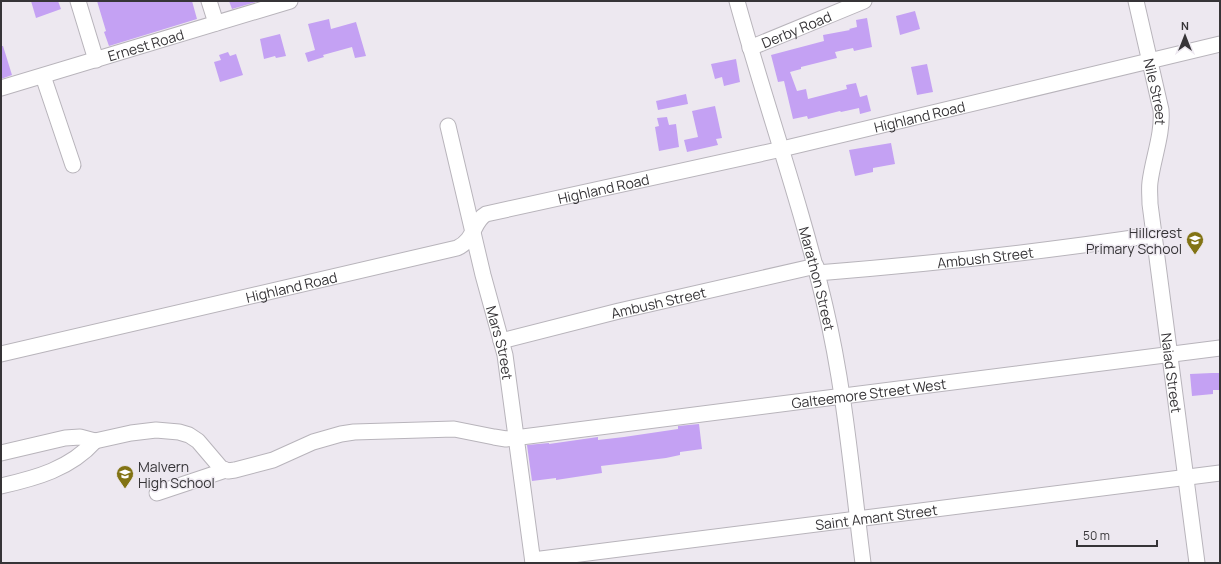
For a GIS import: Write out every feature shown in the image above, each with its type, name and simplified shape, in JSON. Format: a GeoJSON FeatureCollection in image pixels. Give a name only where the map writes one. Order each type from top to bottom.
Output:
{"type":"FeatureCollection","features":[{"type":"Feature","properties":{"kind":"street"},"geometry":{"type":"LineString","coordinates":[[78,1],[96,60]]}},
{"type":"Feature","properties":{"kind":"street"},"geometry":{"type":"LineString","coordinates":[[209,1],[216,23]]}},
{"type":"Feature","properties":{"kind":"street","name":"Ernest Road"},"geometry":{"type":"LineString","coordinates":[[1,88],[290,1]]}},
{"type":"Feature","properties":{"kind":"street","name":"Marathon Street"},"geometry":{"type":"LineString","coordinates":[[737,1],[750,48],[782,149],[817,270],[826,308],[842,396],[863,563]]}},
{"type":"Feature","properties":{"kind":"street","name":"Derby Road"},"geometry":{"type":"LineString","coordinates":[[750,48],[864,1]]}},
{"type":"Feature","properties":{"kind":"street","name":"Nile Street"},"geometry":{"type":"LineString","coordinates":[[1136,1],[1160,100],[1162,118],[1150,182]]}},
{"type":"Feature","properties":{"kind":"street","name":"Highland Road"},"geometry":{"type":"LineString","coordinates":[[1,354],[446,251],[462,245],[473,233],[480,219],[486,214],[782,149],[1220,44]]}},
{"type":"Feature","properties":{"kind":"street"},"geometry":{"type":"LineString","coordinates":[[43,76],[73,165]]}},
{"type":"Feature","properties":{"kind":"street","name":"Mars Street"},"geometry":{"type":"LineString","coordinates":[[448,126],[485,282],[508,368],[533,561]]}},
{"type":"Feature","properties":{"kind":"street","name":"Naiad Street"},"geometry":{"type":"LineString","coordinates":[[1150,182],[1150,204],[1153,236],[1197,563]]}},
{"type":"Feature","properties":{"kind":"street","name":"Ambush Street"},"geometry":{"type":"LineString","coordinates":[[501,341],[619,311],[817,270],[887,267],[1077,247],[1153,236]]}},
{"type":"Feature","properties":{"kind":"street","name":"Galteemore Street West"},"geometry":{"type":"LineString","coordinates":[[157,493],[226,470],[235,470],[273,460],[313,442],[354,432],[454,429],[506,439],[1220,348]]}},
{"type":"Feature","properties":{"kind":"street"},"geometry":{"type":"LineString","coordinates":[[1,486],[43,475],[58,468],[84,453],[95,442],[131,433],[156,430],[179,432],[189,435],[198,441],[221,468],[226,470]]}},
{"type":"Feature","properties":{"kind":"street"},"geometry":{"type":"LineString","coordinates":[[1,453],[73,437],[80,437],[95,442]]}},
{"type":"Feature","properties":{"kind":"street","name":"Saint Amant Street"},"geometry":{"type":"LineString","coordinates":[[533,561],[1220,473]]}},
{"type":"Feature","properties":{"kind":"building"},"geometry":{"type":"Polygon","coordinates":[[[31,1],[58,1],[61,9],[36,18],[31,1]]]}},
{"type":"Feature","properties":{"kind":"building"},"geometry":{"type":"Polygon","coordinates":[[[97,1],[192,1],[197,19],[109,46],[104,32],[106,31],[97,1]]]}},
{"type":"Feature","properties":{"kind":"building"},"geometry":{"type":"Polygon","coordinates":[[[229,1],[259,1],[232,9],[229,1]]]}},
{"type":"Feature","properties":{"kind":"building"},"geometry":{"type":"Polygon","coordinates":[[[915,11],[920,29],[900,35],[896,16],[915,11]]]}},
{"type":"Feature","properties":{"kind":"building"},"geometry":{"type":"Polygon","coordinates":[[[867,18],[872,47],[854,51],[853,48],[835,52],[837,58],[801,67],[801,69],[790,72],[797,91],[806,89],[808,99],[847,89],[846,85],[856,83],[860,97],[867,95],[871,111],[860,114],[859,108],[808,119],[807,116],[793,119],[784,81],[778,82],[771,55],[824,41],[823,35],[850,30],[849,29],[857,27],[856,20],[867,18]]]}},
{"type":"Feature","properties":{"kind":"building"},"geometry":{"type":"Polygon","coordinates":[[[329,19],[331,29],[356,22],[366,56],[355,58],[352,47],[323,55],[324,57],[308,62],[305,53],[315,50],[308,24],[329,19]]]}},
{"type":"Feature","properties":{"kind":"building"},"geometry":{"type":"Polygon","coordinates":[[[280,34],[286,56],[276,58],[275,56],[264,59],[260,39],[280,34]]]}},
{"type":"Feature","properties":{"kind":"building"},"geometry":{"type":"Polygon","coordinates":[[[1,46],[3,46],[12,75],[1,79],[1,46]]]}},
{"type":"Feature","properties":{"kind":"building"},"geometry":{"type":"Polygon","coordinates":[[[228,52],[230,56],[236,54],[243,75],[220,82],[214,62],[221,60],[219,55],[228,52]]]}},
{"type":"Feature","properties":{"kind":"building"},"geometry":{"type":"Polygon","coordinates":[[[736,59],[740,82],[724,86],[722,77],[715,79],[711,64],[736,59]]]}},
{"type":"Feature","properties":{"kind":"building"},"geometry":{"type":"Polygon","coordinates":[[[927,64],[933,92],[917,95],[911,67],[927,64]]]}},
{"type":"Feature","properties":{"kind":"building"},"geometry":{"type":"Polygon","coordinates":[[[686,94],[688,104],[658,110],[656,101],[686,94]]]}},
{"type":"Feature","properties":{"kind":"building"},"geometry":{"type":"Polygon","coordinates":[[[715,106],[722,138],[716,139],[718,145],[687,152],[684,140],[698,137],[692,111],[715,106]]]}},
{"type":"Feature","properties":{"kind":"building"},"geometry":{"type":"Polygon","coordinates":[[[667,117],[669,125],[676,124],[679,147],[659,151],[655,127],[659,126],[657,118],[667,117]]]}},
{"type":"Feature","properties":{"kind":"building"},"geometry":{"type":"Polygon","coordinates":[[[891,143],[895,164],[873,168],[873,172],[855,176],[849,150],[891,143]]]}},
{"type":"Feature","properties":{"kind":"building"},"geometry":{"type":"Polygon","coordinates":[[[1220,373],[1220,390],[1213,390],[1213,394],[1192,396],[1190,374],[1220,373]]]}},
{"type":"Feature","properties":{"kind":"building"},"geometry":{"type":"Polygon","coordinates":[[[699,424],[702,449],[680,452],[680,455],[666,458],[601,466],[602,473],[556,480],[556,478],[532,481],[527,445],[549,444],[598,437],[598,440],[624,437],[678,429],[678,426],[699,424]]]}},
{"type":"Feature","properties":{"kind":"place","name":"Hillcrest Primary School"},"geometry":{"type":"Point","coordinates":[1195,255]}},
{"type":"Feature","properties":{"kind":"place","name":"Malvern High School"},"geometry":{"type":"Point","coordinates":[125,489]}}]}
